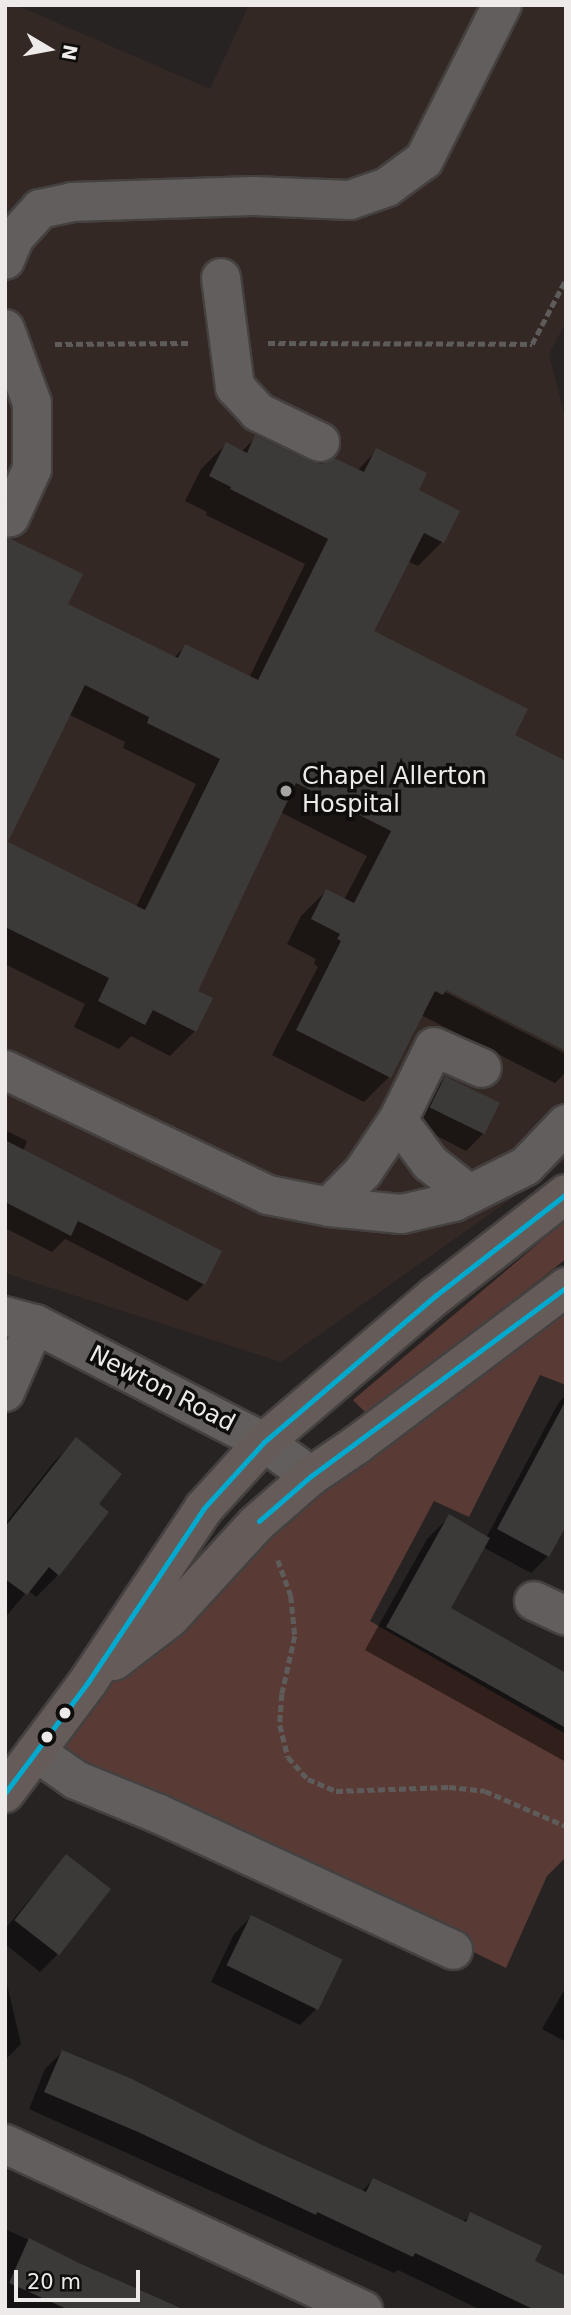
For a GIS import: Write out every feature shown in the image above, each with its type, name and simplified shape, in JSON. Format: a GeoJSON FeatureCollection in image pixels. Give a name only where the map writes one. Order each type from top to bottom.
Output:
{"type":"FeatureCollection","features":[{"type":"Feature","properties":{"kind":"main road"},"geometry":{"type":"LineString","coordinates":[[5,1793],[88,1682],[204,1508],[264,1442],[435,1296],[566,1194]]}},
{"type":"Feature","properties":{"kind":"main road"},"geometry":{"type":"LineString","coordinates":[[88,1682],[170,1618],[256,1524],[311,1476],[358,1444],[566,1287]]}},
{"type":"Feature","properties":{"kind":"street"},"geometry":{"type":"LineString","coordinates":[[5,260],[15,237],[40,208],[72,202],[253,196],[350,200],[387,187],[424,160],[502,5]]}},
{"type":"Feature","properties":{"kind":"street"},"geometry":{"type":"LineString","coordinates":[[221,278],[236,387],[258,412],[320,442]]}},
{"type":"Feature","properties":{"kind":"street"},"geometry":{"type":"LineString","coordinates":[[5,329],[32,403],[32,470],[10,517],[5,518]]}},
{"type":"Feature","properties":{"kind":"street"},"geometry":{"type":"LineString","coordinates":[[328,1208],[363,1172],[398,1120],[434,1047],[482,1068]]}},
{"type":"Feature","properties":{"kind":"street"},"geometry":{"type":"LineString","coordinates":[[5,1070],[268,1195],[328,1208],[402,1214],[454,1202],[526,1166],[566,1124]]}},
{"type":"Feature","properties":{"kind":"street"},"geometry":{"type":"LineString","coordinates":[[398,1120],[430,1163],[469,1194]]}},
{"type":"Feature","properties":{"kind":"street"},"geometry":{"type":"LineString","coordinates":[[5,1392],[20,1320]]}},
{"type":"Feature","properties":{"kind":"street","name":"Newton Road"},"geometry":{"type":"LineString","coordinates":[[20,1320],[264,1442],[311,1476]]}},
{"type":"Feature","properties":{"kind":"street"},"geometry":{"type":"LineString","coordinates":[[36,1752],[76,1780],[159,1814],[453,1950]]}},
{"type":"Feature","properties":{"kind":"street"},"geometry":{"type":"LineString","coordinates":[[5,2144],[363,2310]]}},
{"type":"Feature","properties":{"kind":"path"},"geometry":{"type":"LineString","coordinates":[[67,343],[533,344],[566,279]]}},
{"type":"Feature","properties":{"kind":"path"},"geometry":{"type":"LineString","coordinates":[[275,1554],[291,1596],[295,1636],[282,1693],[280,1725],[288,1757],[308,1779],[336,1791],[449,1787],[485,1791],[566,1826]]}},
{"type":"Feature","properties":{"kind":"shaded area","name":"Chapel Allerton Hospital"},"geometry":{"type":"Polygon","coordinates":[[[5,5],[16,5],[210,89],[249,5],[566,5],[566,322],[549,354],[566,421],[566,1160],[281,1362],[5,1273],[5,5]]]}},
{"type":"Feature","properties":{"kind":"shaded area"},"geometry":{"type":"Polygon","coordinates":[[[566,1220],[566,1259],[367,1414],[353,1400],[566,1220]]]}},
{"type":"Feature","properties":{"kind":"shaded area"},"geometry":{"type":"Polygon","coordinates":[[[566,1287],[566,1385],[540,1375],[469,1517],[434,1501],[370,1621],[566,1734],[566,1857],[547,1876],[506,1968],[252,1843],[92,1771],[48,1737],[88,1682],[566,1287]]]}},
{"type":"Feature","properties":{"kind":"building"},"geometry":{"type":"Polygon","coordinates":[[[255,435],[311,462],[322,464],[334,458],[364,472],[376,448],[427,473],[419,490],[460,511],[444,543],[424,533],[374,631],[528,709],[515,735],[566,761],[566,1051],[446,990],[443,995],[435,991],[391,1078],[296,1030],[341,941],[337,939],[340,934],[311,919],[326,889],[354,903],[391,831],[296,783],[198,991],[213,998],[196,1032],[153,1010],[145,1025],[98,1001],[109,978],[5,927],[5,539],[11,539],[83,574],[68,604],[178,658],[185,644],[258,680],[328,539],[209,476],[226,442],[247,453],[255,435]],[[85,685],[8,842],[145,910],[220,759],[147,723],[149,717],[85,685]]]}},
{"type":"Feature","properties":{"kind":"building"},"geometry":{"type":"Polygon","coordinates":[[[445,1076],[500,1103],[484,1134],[430,1107],[445,1076]]]}},
{"type":"Feature","properties":{"kind":"building"},"geometry":{"type":"Polygon","coordinates":[[[5,1140],[222,1251],[205,1285],[78,1221],[71,1236],[5,1202],[5,1140]]]}},
{"type":"Feature","properties":{"kind":"building"},"geometry":{"type":"Polygon","coordinates":[[[566,1400],[566,1526],[549,1557],[497,1529],[566,1400]]]}},
{"type":"Feature","properties":{"kind":"building"},"geometry":{"type":"Polygon","coordinates":[[[76,1437],[122,1474],[99,1504],[109,1512],[59,1576],[49,1567],[27,1595],[5,1579],[5,1527],[76,1437]]]}},
{"type":"Feature","properties":{"kind":"building"},"geometry":{"type":"Polygon","coordinates":[[[449,1514],[490,1538],[451,1608],[566,1673],[566,1728],[386,1627],[449,1514]]]}},
{"type":"Feature","properties":{"kind":"building"},"geometry":{"type":"Polygon","coordinates":[[[66,1854],[111,1889],[59,1955],[14,1920],[66,1854]]]}},
{"type":"Feature","properties":{"kind":"building"},"geometry":{"type":"Polygon","coordinates":[[[251,1915],[343,1960],[318,2010],[226,1965],[251,1915]]]}},
{"type":"Feature","properties":{"kind":"building"},"geometry":{"type":"Polygon","coordinates":[[[62,2050],[132,2079],[262,2145],[366,2192],[373,2178],[466,2222],[470,2212],[542,2246],[535,2261],[566,2276],[566,2310],[535,2310],[415,2253],[413,2257],[317,2212],[316,2215],[138,2132],[44,2092],[62,2050]]]}},
{"type":"Feature","properties":{"kind":"building"},"geometry":{"type":"Polygon","coordinates":[[[29,2238],[185,2310],[69,2310],[9,2283],[29,2238]]]}},
{"type":"Feature","properties":{"kind":"transit line"},"geometry":{"type":"LineString","coordinates":[[5,1793],[88,1682],[204,1508],[264,1442],[435,1296],[566,1194]]}},
{"type":"Feature","properties":{"kind":"transit line"},"geometry":{"type":"LineString","coordinates":[[259,1521],[311,1476],[566,1287]]}},
{"type":"Feature","properties":{"kind":"place","name":"Chapel Allerton Hospital"},"geometry":{"type":"Point","coordinates":[286,791]}}]}
